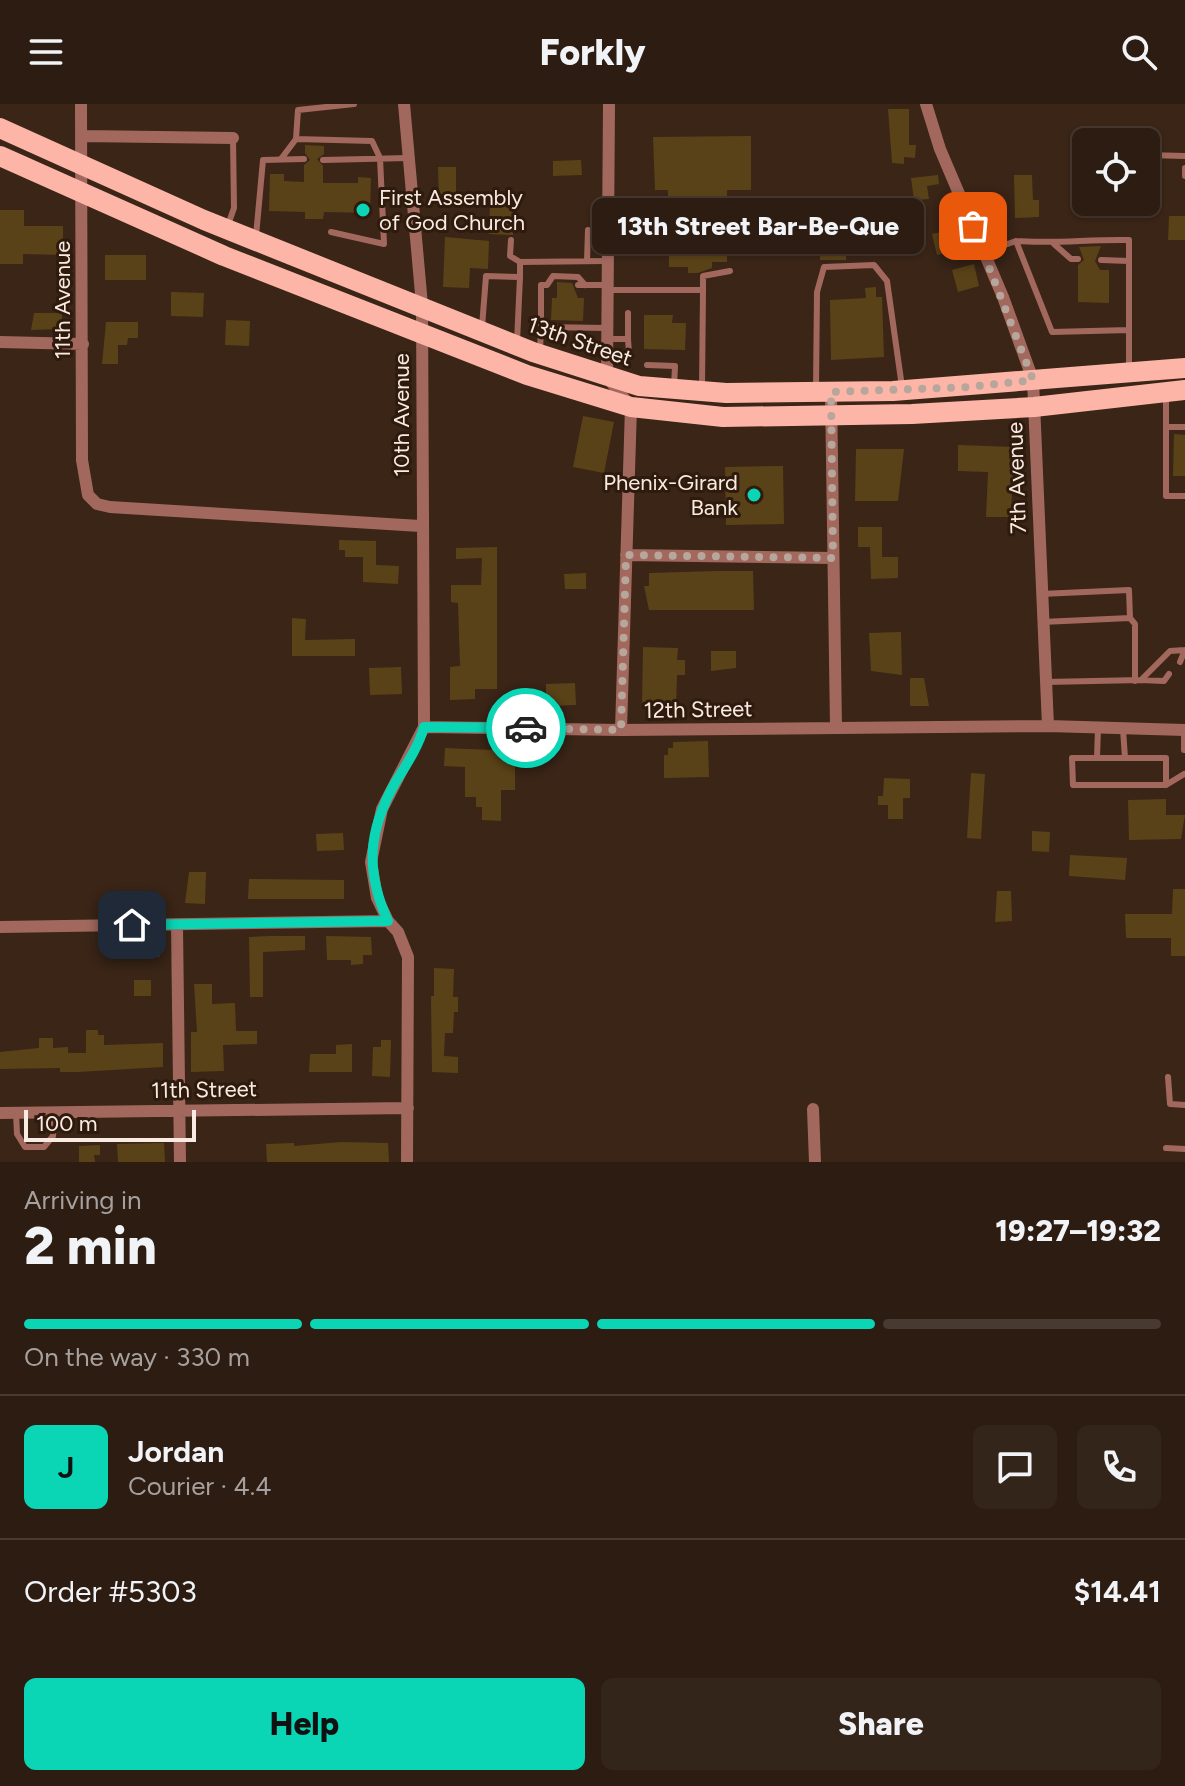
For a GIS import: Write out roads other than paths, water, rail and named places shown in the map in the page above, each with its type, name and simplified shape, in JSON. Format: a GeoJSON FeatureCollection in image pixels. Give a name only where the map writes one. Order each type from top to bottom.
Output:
{"type":"FeatureCollection","features":[{"type":"Feature","properties":{"kind":"main road","name":"13th Street"},"geometry":{"type":"LineString","coordinates":[[0,128],[227,229],[540,354],[639,386],[702,392],[903,391],[1185,368]]}},
{"type":"Feature","properties":{"kind":"main road"},"geometry":{"type":"LineString","coordinates":[[0,156],[224,256],[527,375],[631,407],[682,415],[832,416],[1034,407],[1175,392]]}},
{"type":"Feature","properties":{"kind":"street","name":"11th Avenue"},"geometry":{"type":"LineString","coordinates":[[81,104],[82,460],[88,495],[97,504],[164,512],[420,526]]}},
{"type":"Feature","properties":{"kind":"street","name":"10th Avenue"},"geometry":{"type":"LineString","coordinates":[[404,104],[422,305],[420,526],[424,727]]}},
{"type":"Feature","properties":{"kind":"street"},"geometry":{"type":"LineString","coordinates":[[609,104],[607,377],[631,407],[621,730]]}},
{"type":"Feature","properties":{"kind":"street","name":"7th Avenue"},"geometry":{"type":"LineString","coordinates":[[926,104],[940,149],[1033,380],[1048,726]]}},
{"type":"Feature","properties":{"kind":"street"},"geometry":{"type":"LineString","coordinates":[[83,136],[233,138]]}},
{"type":"Feature","properties":{"kind":"street"},"geometry":{"type":"LineString","coordinates":[[0,342],[83,344]]}},
{"type":"Feature","properties":{"kind":"street"},"geometry":{"type":"LineString","coordinates":[[824,392],[832,416],[836,727]]}},
{"type":"Feature","properties":{"kind":"street"},"geometry":{"type":"LineString","coordinates":[[626,555],[833,558]]}},
{"type":"Feature","properties":{"kind":"street","name":"12th Street"},"geometry":{"type":"LineString","coordinates":[[424,727],[621,730],[1048,726],[1184,730]]}},
{"type":"Feature","properties":{"kind":"street"},"geometry":{"type":"LineString","coordinates":[[407,1162],[408,957],[373,885],[375,834],[382,809],[424,727]]}},
{"type":"Feature","properties":{"kind":"street"},"geometry":{"type":"LineString","coordinates":[[0,927],[388,921]]}},
{"type":"Feature","properties":{"kind":"street"},"geometry":{"type":"LineString","coordinates":[[177,926],[180,1162]]}},
{"type":"Feature","properties":{"kind":"street","name":"11th Street"},"geometry":{"type":"LineString","coordinates":[[0,1113],[408,1108]]}},
{"type":"Feature","properties":{"kind":"street"},"geometry":{"type":"LineString","coordinates":[[813,1109],[815,1162]]}},
{"type":"Feature","properties":{"kind":"lane"},"geometry":{"type":"LineString","coordinates":[[281,159],[296,139],[298,110],[354,104]]}},
{"type":"Feature","properties":{"kind":"lane"},"geometry":{"type":"LineString","coordinates":[[227,229],[234,208],[233,138]]}},
{"type":"Feature","properties":{"kind":"lane"},"geometry":{"type":"LineString","coordinates":[[296,139],[372,141],[380,158],[384,244],[331,232]]}},
{"type":"Feature","properties":{"kind":"lane"},"geometry":{"type":"LineString","coordinates":[[1160,155],[1185,156]]}},
{"type":"Feature","properties":{"kind":"lane"},"geometry":{"type":"LineString","coordinates":[[323,160],[409,158]]}},
{"type":"Feature","properties":{"kind":"lane"},"geometry":{"type":"LineString","coordinates":[[256,240],[263,160],[304,159]]}},
{"type":"Feature","properties":{"kind":"lane"},"geometry":{"type":"LineString","coordinates":[[1185,168],[1185,176]]}},
{"type":"Feature","properties":{"kind":"lane"},"geometry":{"type":"LineString","coordinates":[[587,261],[588,230]]}},
{"type":"Feature","properties":{"kind":"lane"},"geometry":{"type":"LineString","coordinates":[[984,252],[1016,241],[1054,244],[1072,239],[1129,240],[1129,372]]}},
{"type":"Feature","properties":{"kind":"lane"},"geometry":{"type":"LineString","coordinates":[[511,240],[510,256],[520,262],[606,261]]}},
{"type":"Feature","properties":{"kind":"lane"},"geometry":{"type":"LineString","coordinates":[[1016,241],[1052,332],[1129,330]]}},
{"type":"Feature","properties":{"kind":"lane"},"geometry":{"type":"LineString","coordinates":[[1054,244],[1071,259],[1078,259]]}},
{"type":"Feature","properties":{"kind":"lane"},"geometry":{"type":"LineString","coordinates":[[1101,260],[1129,261]]}},
{"type":"Feature","properties":{"kind":"lane"},"geometry":{"type":"LineString","coordinates":[[517,345],[520,262]]}},
{"type":"Feature","properties":{"kind":"lane"},"geometry":{"type":"LineString","coordinates":[[824,392],[817,292],[824,267],[874,265],[887,281],[903,391]]}},
{"type":"Feature","properties":{"kind":"lane"},"geometry":{"type":"LineString","coordinates":[[702,392],[703,276],[730,271]]}},
{"type":"Feature","properties":{"kind":"lane"},"geometry":{"type":"LineString","coordinates":[[482,330],[486,276],[520,277]]}},
{"type":"Feature","properties":{"kind":"lane"},"geometry":{"type":"LineString","coordinates":[[547,285],[553,276],[578,277],[582,285],[606,288],[703,290]]}},
{"type":"Feature","properties":{"kind":"lane"},"geometry":{"type":"LineString","coordinates":[[540,354],[541,285],[557,285]]}},
{"type":"Feature","properties":{"kind":"lane"},"geometry":{"type":"LineString","coordinates":[[628,313],[629,353]]}},
{"type":"Feature","properties":{"kind":"lane"},"geometry":{"type":"LineString","coordinates":[[541,327],[607,333],[628,339]]}},
{"type":"Feature","properties":{"kind":"lane"},"geometry":{"type":"LineString","coordinates":[[647,365],[675,366],[674,391]]}},
{"type":"Feature","properties":{"kind":"lane"},"geometry":{"type":"LineString","coordinates":[[1175,392],[1166,427],[1166,496],[1185,496]]}},
{"type":"Feature","properties":{"kind":"lane"},"geometry":{"type":"LineString","coordinates":[[1166,427],[1185,427]]}},
{"type":"Feature","properties":{"kind":"lane"},"geometry":{"type":"LineString","coordinates":[[1041,594],[1129,590],[1130,618],[1135,624],[1138,680]]}},
{"type":"Feature","properties":{"kind":"lane"},"geometry":{"type":"LineString","coordinates":[[1042,622],[1130,618]]}},
{"type":"Feature","properties":{"kind":"lane"},"geometry":{"type":"LineString","coordinates":[[1138,680],[1170,651],[1185,650],[1180,662]]}},
{"type":"Feature","properties":{"kind":"lane"},"geometry":{"type":"LineString","coordinates":[[1046,682],[1164,681],[1169,674]]}},
{"type":"Feature","properties":{"kind":"lane"},"geometry":{"type":"LineString","coordinates":[[1097,758],[1098,728]]}},
{"type":"Feature","properties":{"kind":"lane"},"geometry":{"type":"LineString","coordinates":[[1123,729],[1125,758]]}},
{"type":"Feature","properties":{"kind":"lane"},"geometry":{"type":"LineString","coordinates":[[1184,730],[1184,750]]}},
{"type":"Feature","properties":{"kind":"lane"},"geometry":{"type":"LineString","coordinates":[[1166,785],[1166,758],[1072,758],[1073,785],[1166,785],[1184,774]]}},
{"type":"Feature","properties":{"kind":"lane"},"geometry":{"type":"LineString","coordinates":[[1168,1077],[1170,1104],[1185,1105]]}},
{"type":"Feature","properties":{"kind":"lane"},"geometry":{"type":"LineString","coordinates":[[16,1113],[17,1134],[25,1147],[44,1147],[53,1136],[55,1112]]}},
{"type":"Feature","properties":{"kind":"lane"},"geometry":{"type":"LineString","coordinates":[[1166,1148],[1185,1149]]}},
{"type":"Feature","properties":{"kind":"place","name":"First Assembly of God Church"},"geometry":{"type":"Point","coordinates":[363,210]}},
{"type":"Feature","properties":{"kind":"place","name":"13th Street Bar-Be-Que"},"geometry":{"type":"Point","coordinates":[973,226]}},
{"type":"Feature","properties":{"kind":"place","name":"Phenix-Girard Bank"},"geometry":{"type":"Point","coordinates":[754,495]}}]}
